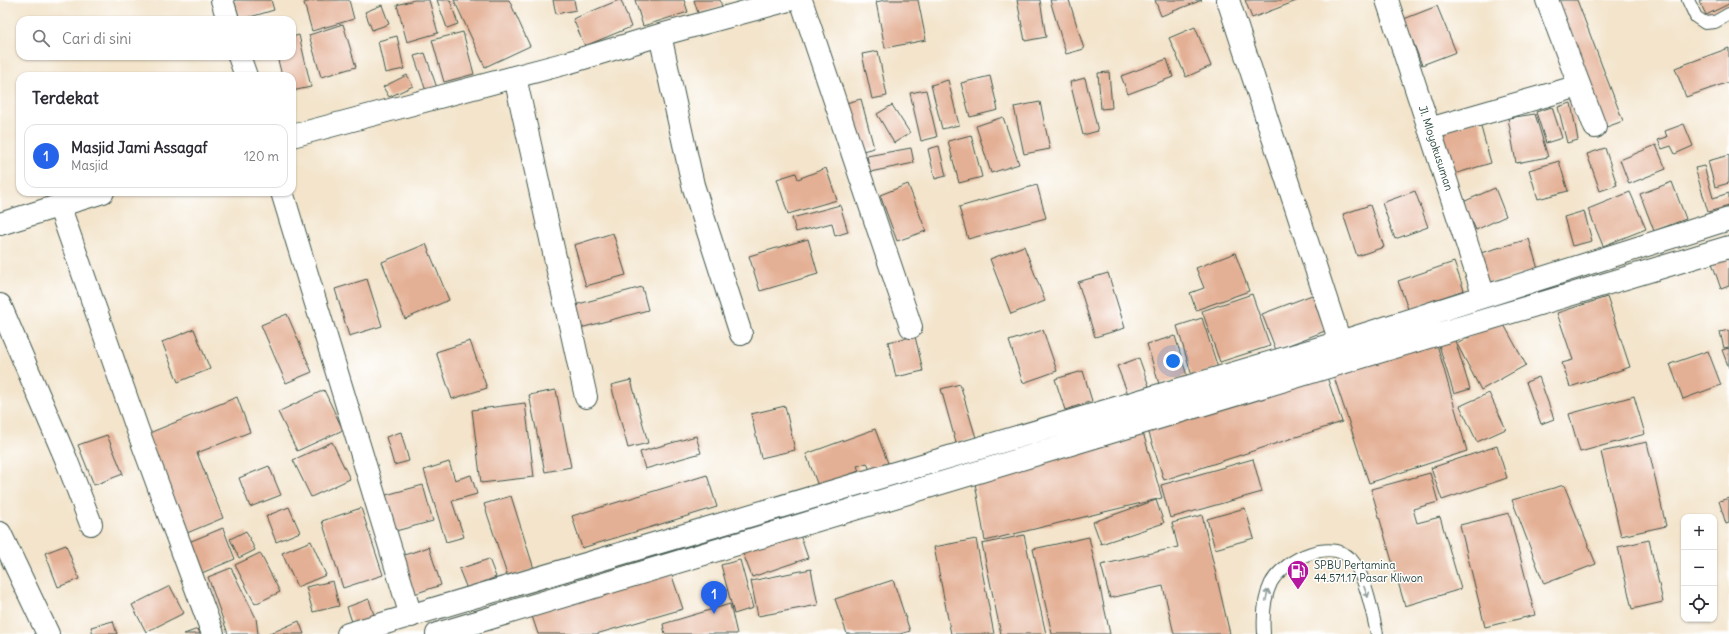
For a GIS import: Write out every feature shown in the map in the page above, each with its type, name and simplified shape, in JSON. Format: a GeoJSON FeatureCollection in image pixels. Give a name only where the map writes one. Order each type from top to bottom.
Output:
{"type":"FeatureCollection","features":[{"type":"Feature","properties":{"kind":"street"},"geometry":{"type":"LineString","coordinates":[[222,0],[227,16]]}},
{"type":"Feature","properties":{"kind":"street"},"geometry":{"type":"LineString","coordinates":[[296,135],[567,63],[660,35],[789,0]]}},
{"type":"Feature","properties":{"kind":"street"},"geometry":{"type":"LineString","coordinates":[[801,0],[911,327]]}},
{"type":"Feature","properties":{"kind":"street"},"geometry":{"type":"LineString","coordinates":[[1228,0],[1340,342]]}},
{"type":"Feature","properties":{"kind":"street","name":"Jl. Mloyokusuman"},"geometry":{"type":"LineString","coordinates":[[1387,0],[1484,296]]}},
{"type":"Feature","properties":{"kind":"street"},"geometry":{"type":"LineString","coordinates":[[1547,0],[1595,128]]}},
{"type":"Feature","properties":{"kind":"street"},"geometry":{"type":"LineString","coordinates":[[660,35],[693,185],[741,334]]}},
{"type":"Feature","properties":{"kind":"street"},"geometry":{"type":"LineString","coordinates":[[240,60],[245,72]]}},
{"type":"Feature","properties":{"kind":"street"},"geometry":{"type":"LineString","coordinates":[[515,77],[586,397]]}},
{"type":"Feature","properties":{"kind":"street"},"geometry":{"type":"LineString","coordinates":[[1429,129],[1579,86]]}},
{"type":"Feature","properties":{"kind":"street"},"geometry":{"type":"LineString","coordinates":[[0,224],[89,196]]}},
{"type":"Feature","properties":{"kind":"street"},"geometry":{"type":"LineString","coordinates":[[283,196],[411,616]]}},
{"type":"Feature","properties":{"kind":"street"},"geometry":{"type":"LineString","coordinates":[[59,205],[138,431],[214,634]]}},
{"type":"Feature","properties":{"kind":"street"},"geometry":{"type":"LineString","coordinates":[[348,634],[1340,342],[1729,219]]}},
{"type":"Feature","properties":{"kind":"street"},"geometry":{"type":"LineString","coordinates":[[438,634],[1729,248]]}},
{"type":"Feature","properties":{"kind":"street"},"geometry":{"type":"LineString","coordinates":[[0,305],[66,459],[91,524]]}},
{"type":"Feature","properties":{"kind":"street"},"geometry":{"type":"LineString","coordinates":[[0,533],[48,634]]}},
{"type":"Feature","properties":{"kind":"lane"},"geometry":{"type":"LineString","coordinates":[[1688,0],[1696,17],[1705,23],[1715,22],[1729,14]]}},
{"type":"Feature","properties":{"kind":"lane"},"geometry":{"type":"LineString","coordinates":[[1264,634],[1267,593],[1280,571],[1314,551],[1344,553],[1355,564],[1369,600],[1377,634]]}},
{"type":"Feature","properties":{"kind":"building"},"geometry":{"type":"Polygon","coordinates":[[[234,0],[271,0],[274,10],[254,16],[239,16],[234,0]]]}},
{"type":"Feature","properties":{"kind":"building"},"geometry":{"type":"Polygon","coordinates":[[[315,0],[349,0],[354,19],[312,31],[304,3],[315,0]]]}},
{"type":"Feature","properties":{"kind":"building"},"geometry":{"type":"Polygon","coordinates":[[[414,0],[429,0],[438,33],[407,42],[397,5],[414,0]]]}},
{"type":"Feature","properties":{"kind":"building"},"geometry":{"type":"Polygon","coordinates":[[[437,0],[450,0],[458,24],[447,28],[437,0]]]}},
{"type":"Feature","properties":{"kind":"building"},"geometry":{"type":"Polygon","coordinates":[[[454,0],[509,0],[530,46],[485,67],[454,0]]]}},
{"type":"Feature","properties":{"kind":"building"},"geometry":{"type":"Polygon","coordinates":[[[553,0],[574,0],[576,10],[556,14],[553,0]]]}},
{"type":"Feature","properties":{"kind":"building"},"geometry":{"type":"Polygon","coordinates":[[[621,0],[631,27],[585,46],[573,19],[621,0]]]}},
{"type":"Feature","properties":{"kind":"building"},"geometry":{"type":"Polygon","coordinates":[[[635,0],[684,0],[688,12],[643,26],[635,0]]]}},
{"type":"Feature","properties":{"kind":"building"},"geometry":{"type":"Polygon","coordinates":[[[694,0],[720,0],[722,7],[698,13],[694,0]]]}},
{"type":"Feature","properties":{"kind":"building"},"geometry":{"type":"Polygon","coordinates":[[[885,0],[918,0],[926,40],[885,48],[876,2],[885,0]]]}},
{"type":"Feature","properties":{"kind":"building"},"geometry":{"type":"Polygon","coordinates":[[[1017,0],[1040,0],[1046,37],[1025,41],[1017,0]]]}},
{"type":"Feature","properties":{"kind":"building"},"geometry":{"type":"Polygon","coordinates":[[[1050,0],[1069,0],[1084,49],[1066,54],[1050,0]]]}},
{"type":"Feature","properties":{"kind":"building"},"geometry":{"type":"Polygon","coordinates":[[[1155,0],[1202,0],[1161,16],[1155,0]]]}},
{"type":"Feature","properties":{"kind":"building"},"geometry":{"type":"Polygon","coordinates":[[[1245,0],[1299,0],[1252,18],[1245,0]]]}},
{"type":"Feature","properties":{"kind":"building"},"geometry":{"type":"Polygon","coordinates":[[[1555,0],[1577,0],[1623,121],[1604,128],[1555,0]]]}},
{"type":"Feature","properties":{"kind":"building"},"geometry":{"type":"Polygon","coordinates":[[[1699,0],[1729,0],[1729,4],[1706,15],[1699,0]]]}},
{"type":"Feature","properties":{"kind":"building"},"geometry":{"type":"Polygon","coordinates":[[[382,5],[389,24],[372,30],[365,12],[382,5]]]}},
{"type":"Feature","properties":{"kind":"building"},"geometry":{"type":"Polygon","coordinates":[[[1437,6],[1456,52],[1422,65],[1404,19],[1437,6]]]}},
{"type":"Feature","properties":{"kind":"building"},"geometry":{"type":"Polygon","coordinates":[[[343,24],[356,67],[321,77],[309,35],[343,24]]]}},
{"type":"Feature","properties":{"kind":"building"},"geometry":{"type":"Polygon","coordinates":[[[1195,27],[1211,66],[1186,77],[1169,38],[1195,27]]]}},
{"type":"Feature","properties":{"kind":"building"},"geometry":{"type":"Polygon","coordinates":[[[463,32],[474,74],[444,82],[432,40],[463,32]]]}},
{"type":"Feature","properties":{"kind":"building"},"geometry":{"type":"Polygon","coordinates":[[[299,35],[311,87],[296,90],[296,72],[281,72],[278,60],[296,60],[296,36],[299,35]]]}},
{"type":"Feature","properties":{"kind":"building"},"geometry":{"type":"Polygon","coordinates":[[[397,36],[404,69],[385,73],[378,41],[397,36]]]}},
{"type":"Feature","properties":{"kind":"building"},"geometry":{"type":"Polygon","coordinates":[[[1729,48],[1729,82],[1686,97],[1675,68],[1729,48]]]}},
{"type":"Feature","properties":{"kind":"building"},"geometry":{"type":"Polygon","coordinates":[[[878,51],[887,96],[872,99],[862,54],[878,51]]]}},
{"type":"Feature","properties":{"kind":"building"},"geometry":{"type":"Polygon","coordinates":[[[425,53],[437,88],[426,91],[414,56],[425,53]]]}},
{"type":"Feature","properties":{"kind":"building"},"geometry":{"type":"Polygon","coordinates":[[[1167,59],[1173,77],[1128,94],[1121,76],[1167,59]]]}},
{"type":"Feature","properties":{"kind":"building"},"geometry":{"type":"Polygon","coordinates":[[[1109,72],[1112,108],[1101,109],[1098,73],[1109,72]]]}},
{"type":"Feature","properties":{"kind":"building"},"geometry":{"type":"Polygon","coordinates":[[[407,75],[413,86],[389,97],[383,87],[407,75]]]}},
{"type":"Feature","properties":{"kind":"building"},"geometry":{"type":"Polygon","coordinates":[[[990,76],[998,110],[970,117],[961,83],[990,76]]]}},
{"type":"Feature","properties":{"kind":"building"},"geometry":{"type":"Polygon","coordinates":[[[1085,78],[1098,131],[1083,135],[1070,82],[1085,78]]]}},
{"type":"Feature","properties":{"kind":"building"},"geometry":{"type":"Polygon","coordinates":[[[948,80],[959,125],[942,129],[931,85],[948,80]]]}},
{"type":"Feature","properties":{"kind":"building"},"geometry":{"type":"Polygon","coordinates":[[[926,90],[937,137],[921,141],[910,93],[926,90]]]}},
{"type":"Feature","properties":{"kind":"building"},"geometry":{"type":"Polygon","coordinates":[[[861,99],[874,148],[859,152],[846,103],[861,99]]]}},
{"type":"Feature","properties":{"kind":"building"},"geometry":{"type":"Polygon","coordinates":[[[1040,102],[1050,149],[1024,154],[1014,107],[1040,102]]]}},
{"type":"Feature","properties":{"kind":"building"},"geometry":{"type":"Polygon","coordinates":[[[1571,103],[1578,140],[1567,143],[1558,107],[1571,103]]]}},
{"type":"Feature","properties":{"kind":"building"},"geometry":{"type":"Polygon","coordinates":[[[892,105],[910,133],[894,143],[877,114],[892,105]]]}},
{"type":"Feature","properties":{"kind":"building"},"geometry":{"type":"Polygon","coordinates":[[[1552,107],[1562,138],[1546,143],[1536,112],[1552,107]]]}},
{"type":"Feature","properties":{"kind":"building"},"geometry":{"type":"Polygon","coordinates":[[[1535,114],[1548,157],[1516,163],[1508,118],[1535,114]]]}},
{"type":"Feature","properties":{"kind":"building"},"geometry":{"type":"Polygon","coordinates":[[[1003,117],[1019,164],[991,173],[976,126],[1003,117]]]}},
{"type":"Feature","properties":{"kind":"building"},"geometry":{"type":"Polygon","coordinates":[[[1479,120],[1491,163],[1447,176],[1435,133],[1479,120]]]}},
{"type":"Feature","properties":{"kind":"building"},"geometry":{"type":"Polygon","coordinates":[[[1684,124],[1693,146],[1675,154],[1671,146],[1662,149],[1658,140],[1667,137],[1665,131],[1684,124]]]}},
{"type":"Feature","properties":{"kind":"building"},"geometry":{"type":"Polygon","coordinates":[[[971,135],[982,177],[959,183],[948,141],[971,135]]]}},
{"type":"Feature","properties":{"kind":"building"},"geometry":{"type":"Polygon","coordinates":[[[1656,145],[1666,169],[1629,184],[1620,160],[1656,145]]]}},
{"type":"Feature","properties":{"kind":"building"},"geometry":{"type":"Polygon","coordinates":[[[939,146],[946,176],[935,179],[928,149],[939,146]]]}},
{"type":"Feature","properties":{"kind":"building"},"geometry":{"type":"Polygon","coordinates":[[[911,148],[914,163],[870,172],[867,156],[911,148]]]}},
{"type":"Feature","properties":{"kind":"building"},"geometry":{"type":"Polygon","coordinates":[[[1605,148],[1617,185],[1600,191],[1587,154],[1605,148]]]}},
{"type":"Feature","properties":{"kind":"building"},"geometry":{"type":"Polygon","coordinates":[[[1729,155],[1729,183],[1715,187],[1708,161],[1729,155]]]}},
{"type":"Feature","properties":{"kind":"building"},"geometry":{"type":"Polygon","coordinates":[[[1559,161],[1568,191],[1538,199],[1529,170],[1559,161]]]}},
{"type":"Feature","properties":{"kind":"building"},"geometry":{"type":"Polygon","coordinates":[[[1704,166],[1713,198],[1729,193],[1729,206],[1708,212],[1695,168],[1704,166]]]}},
{"type":"Feature","properties":{"kind":"building"},"geometry":{"type":"Polygon","coordinates":[[[826,168],[837,200],[788,214],[777,179],[796,173],[798,179],[826,168]]]}},
{"type":"Feature","properties":{"kind":"building"},"geometry":{"type":"Polygon","coordinates":[[[1672,182],[1686,219],[1654,231],[1640,194],[1672,182]]]}},
{"type":"Feature","properties":{"kind":"building"},"geometry":{"type":"Polygon","coordinates":[[[908,184],[926,231],[897,241],[880,195],[908,184]]]}},
{"type":"Feature","properties":{"kind":"building"},"geometry":{"type":"Polygon","coordinates":[[[1037,185],[1046,218],[968,239],[959,207],[1037,185]]]}},
{"type":"Feature","properties":{"kind":"building"},"geometry":{"type":"Polygon","coordinates":[[[1495,188],[1506,216],[1476,230],[1463,202],[1495,188]]]}},
{"type":"Feature","properties":{"kind":"building"},"geometry":{"type":"Polygon","coordinates":[[[1415,191],[1428,227],[1395,239],[1382,203],[1415,191]]]}},
{"type":"Feature","properties":{"kind":"building"},"geometry":{"type":"Polygon","coordinates":[[[1630,192],[1646,229],[1603,246],[1588,209],[1630,192]]]}},
{"type":"Feature","properties":{"kind":"building"},"geometry":{"type":"Polygon","coordinates":[[[840,205],[848,232],[835,236],[832,223],[796,232],[792,218],[840,205]]]}},
{"type":"Feature","properties":{"kind":"building"},"geometry":{"type":"Polygon","coordinates":[[[1370,205],[1384,247],[1357,256],[1343,214],[1370,205]]]}},
{"type":"Feature","properties":{"kind":"building"},"geometry":{"type":"Polygon","coordinates":[[[1584,211],[1592,241],[1572,246],[1564,217],[1584,211]]]}},
{"type":"Feature","properties":{"kind":"building"},"geometry":{"type":"Polygon","coordinates":[[[613,233],[626,275],[586,286],[574,245],[613,233]]]}},
{"type":"Feature","properties":{"kind":"building"},"geometry":{"type":"Polygon","coordinates":[[[808,239],[818,274],[760,291],[749,256],[808,239]]]}},
{"type":"Feature","properties":{"kind":"building"},"geometry":{"type":"Polygon","coordinates":[[[1529,239],[1538,269],[1485,284],[1477,254],[1529,239]]]}},
{"type":"Feature","properties":{"kind":"building"},"geometry":{"type":"Polygon","coordinates":[[[426,244],[449,300],[405,319],[382,262],[426,244]]]}},
{"type":"Feature","properties":{"kind":"building"},"geometry":{"type":"Polygon","coordinates":[[[1024,246],[1045,301],[1011,314],[990,259],[1024,246]]]}},
{"type":"Feature","properties":{"kind":"building"},"geometry":{"type":"Polygon","coordinates":[[[1729,250],[1729,286],[1721,289],[1710,257],[1729,250]]]}},
{"type":"Feature","properties":{"kind":"building"},"geometry":{"type":"Polygon","coordinates":[[[1235,253],[1249,291],[1196,310],[1190,293],[1204,288],[1196,268],[1235,253]]]}},
{"type":"Feature","properties":{"kind":"building"},"geometry":{"type":"Polygon","coordinates":[[[1454,262],[1464,290],[1408,309],[1398,281],[1454,262]]]}},
{"type":"Feature","properties":{"kind":"building"},"geometry":{"type":"Polygon","coordinates":[[[1108,273],[1125,328],[1095,337],[1078,282],[1108,273]]]}},
{"type":"Feature","properties":{"kind":"building"},"geometry":{"type":"Polygon","coordinates":[[[367,279],[382,326],[349,336],[335,289],[367,279]]]}},
{"type":"Feature","properties":{"kind":"building"},"geometry":{"type":"Polygon","coordinates":[[[642,287],[648,310],[573,330],[567,307],[642,287]]]}},
{"type":"Feature","properties":{"kind":"building"},"geometry":{"type":"Polygon","coordinates":[[[1252,294],[1270,346],[1220,362],[1202,311],[1252,294]]]}},
{"type":"Feature","properties":{"kind":"building"},"geometry":{"type":"Polygon","coordinates":[[[1312,295],[1325,331],[1276,350],[1262,314],[1312,295]]]}},
{"type":"Feature","properties":{"kind":"building"},"geometry":{"type":"Polygon","coordinates":[[[1607,297],[1630,367],[1570,387],[1562,363],[1573,360],[1557,313],[1607,297]]]}},
{"type":"Feature","properties":{"kind":"building"},"geometry":{"type":"Polygon","coordinates":[[[287,314],[312,372],[286,383],[261,325],[287,314]]]}},
{"type":"Feature","properties":{"kind":"building"},"geometry":{"type":"Polygon","coordinates":[[[1202,318],[1218,368],[1192,376],[1177,326],[1202,318]]]}},
{"type":"Feature","properties":{"kind":"building"},"geometry":{"type":"Polygon","coordinates":[[[1501,319],[1526,365],[1481,390],[1457,344],[1501,319]]]}},
{"type":"Feature","properties":{"kind":"building"},"geometry":{"type":"Polygon","coordinates":[[[194,329],[210,369],[178,382],[162,342],[194,329]]]}},
{"type":"Feature","properties":{"kind":"building"},"geometry":{"type":"Polygon","coordinates":[[[1043,330],[1057,371],[1023,383],[1009,341],[1043,330]]]}},
{"type":"Feature","properties":{"kind":"building"},"geometry":{"type":"Polygon","coordinates":[[[1729,330],[1729,347],[1724,348],[1720,332],[1729,330]]]}},
{"type":"Feature","properties":{"kind":"building"},"geometry":{"type":"Polygon","coordinates":[[[915,336],[923,371],[896,377],[888,342],[915,336]]]}},
{"type":"Feature","properties":{"kind":"building"},"geometry":{"type":"Polygon","coordinates":[[[1175,336],[1187,376],[1159,384],[1147,344],[1175,336]]]}},
{"type":"Feature","properties":{"kind":"building"},"geometry":{"type":"Polygon","coordinates":[[[1454,337],[1470,389],[1454,394],[1438,342],[1454,337]]]}},
{"type":"Feature","properties":{"kind":"building"},"geometry":{"type":"Polygon","coordinates":[[[470,341],[487,388],[452,399],[436,352],[470,341]]]}},
{"type":"Feature","properties":{"kind":"building"},"geometry":{"type":"Polygon","coordinates":[[[1436,341],[1467,451],[1369,483],[1333,374],[1436,341]]]}},
{"type":"Feature","properties":{"kind":"building"},"geometry":{"type":"Polygon","coordinates":[[[1729,348],[1729,368],[1722,350],[1729,348]]]}},
{"type":"Feature","properties":{"kind":"building"},"geometry":{"type":"Polygon","coordinates":[[[1708,351],[1721,385],[1683,399],[1670,364],[1708,351]]]}},
{"type":"Feature","properties":{"kind":"building"},"geometry":{"type":"Polygon","coordinates":[[[1139,358],[1149,386],[1128,394],[1117,366],[1139,358]]]}},
{"type":"Feature","properties":{"kind":"building"},"geometry":{"type":"Polygon","coordinates":[[[1083,371],[1092,401],[1065,410],[1055,379],[1083,371]]]}},
{"type":"Feature","properties":{"kind":"building"},"geometry":{"type":"Polygon","coordinates":[[[1325,371],[1342,422],[1164,480],[1148,430],[1325,371]]]}},
{"type":"Feature","properties":{"kind":"building"},"geometry":{"type":"Polygon","coordinates":[[[1539,377],[1554,419],[1541,424],[1526,382],[1539,377]]]}},
{"type":"Feature","properties":{"kind":"building"},"geometry":{"type":"Polygon","coordinates":[[[631,380],[648,443],[628,448],[611,385],[631,380]]]}},
{"type":"Feature","properties":{"kind":"building"},"geometry":{"type":"Polygon","coordinates":[[[960,384],[976,438],[956,443],[941,389],[960,384]]]}},
{"type":"Feature","properties":{"kind":"building"},"geometry":{"type":"Polygon","coordinates":[[[324,390],[343,430],[297,451],[278,412],[324,390]]]}},
{"type":"Feature","properties":{"kind":"building"},"geometry":{"type":"Polygon","coordinates":[[[556,390],[571,467],[545,472],[529,395],[556,390]]]}},
{"type":"Feature","properties":{"kind":"building"},"geometry":{"type":"Polygon","coordinates":[[[1489,393],[1506,429],[1477,442],[1460,406],[1489,393]]]}},
{"type":"Feature","properties":{"kind":"building"},"geometry":{"type":"Polygon","coordinates":[[[1634,396],[1645,434],[1580,452],[1569,414],[1634,396]]]}},
{"type":"Feature","properties":{"kind":"building"},"geometry":{"type":"Polygon","coordinates":[[[237,397],[250,432],[197,453],[223,518],[187,533],[147,434],[237,397]]]}},
{"type":"Feature","properties":{"kind":"building"},"geometry":{"type":"Polygon","coordinates":[[[525,403],[534,477],[481,483],[472,410],[525,403]]]}},
{"type":"Feature","properties":{"kind":"building"},"geometry":{"type":"Polygon","coordinates":[[[785,406],[795,450],[761,458],[751,414],[785,406]]]}},
{"type":"Feature","properties":{"kind":"building"},"geometry":{"type":"Polygon","coordinates":[[[875,429],[888,463],[870,470],[867,463],[857,466],[859,471],[818,486],[806,454],[875,429]]]}},
{"type":"Feature","properties":{"kind":"building"},"geometry":{"type":"Polygon","coordinates":[[[1142,429],[1162,498],[985,541],[974,477],[1142,429]]]}},
{"type":"Feature","properties":{"kind":"building"},"geometry":{"type":"Polygon","coordinates":[[[401,432],[409,461],[394,465],[386,437],[401,432]]]}},
{"type":"Feature","properties":{"kind":"building"},"geometry":{"type":"Polygon","coordinates":[[[107,435],[123,474],[94,485],[78,445],[107,435]]]}},
{"type":"Feature","properties":{"kind":"building"},"geometry":{"type":"Polygon","coordinates":[[[696,436],[701,453],[645,469],[640,452],[696,436]]]}},
{"type":"Feature","properties":{"kind":"building"},"geometry":{"type":"Polygon","coordinates":[[[332,442],[350,479],[311,497],[293,460],[332,442]]]}},
{"type":"Feature","properties":{"kind":"building"},"geometry":{"type":"Polygon","coordinates":[[[1647,442],[1666,526],[1621,536],[1601,452],[1647,442]]]}},
{"type":"Feature","properties":{"kind":"building"},"geometry":{"type":"Polygon","coordinates":[[[1497,446],[1507,478],[1442,500],[1431,468],[1497,446]]]}},
{"type":"Feature","properties":{"kind":"building"},"geometry":{"type":"Polygon","coordinates":[[[1253,459],[1262,492],[1170,518],[1161,485],[1253,459]]]}},
{"type":"Feature","properties":{"kind":"building"},"geometry":{"type":"Polygon","coordinates":[[[449,462],[455,480],[471,475],[477,494],[452,501],[464,537],[446,542],[424,470],[449,462]]]}},
{"type":"Feature","properties":{"kind":"building"},"geometry":{"type":"Polygon","coordinates":[[[269,466],[281,495],[250,507],[239,478],[269,466]]]}},
{"type":"Feature","properties":{"kind":"building"},"geometry":{"type":"Polygon","coordinates":[[[1430,473],[1438,502],[1413,509],[1417,523],[1440,517],[1461,589],[1405,606],[1371,489],[1430,473]]]}},
{"type":"Feature","properties":{"kind":"building"},"geometry":{"type":"Polygon","coordinates":[[[707,475],[717,507],[582,548],[572,516],[707,475]]]}},
{"type":"Feature","properties":{"kind":"building"},"geometry":{"type":"Polygon","coordinates":[[[423,485],[433,521],[392,532],[382,496],[423,485]]]}},
{"type":"Feature","properties":{"kind":"building"},"geometry":{"type":"Polygon","coordinates":[[[1564,485],[1596,564],[1544,584],[1512,500],[1564,485]]]}},
{"type":"Feature","properties":{"kind":"building"},"geometry":{"type":"Polygon","coordinates":[[[511,496],[534,569],[508,578],[484,504],[511,496]]]}},
{"type":"Feature","properties":{"kind":"building"},"geometry":{"type":"Polygon","coordinates":[[[1729,498],[1729,523],[1726,524],[1719,501],[1729,498]]]}},
{"type":"Feature","properties":{"kind":"building"},"geometry":{"type":"Polygon","coordinates":[[[1156,500],[1164,523],[1101,544],[1093,522],[1156,500]]]}},
{"type":"Feature","properties":{"kind":"building"},"geometry":{"type":"Polygon","coordinates":[[[289,507],[300,532],[276,542],[266,516],[289,507]]]}},
{"type":"Feature","properties":{"kind":"building"},"geometry":{"type":"Polygon","coordinates":[[[361,508],[383,575],[343,588],[322,521],[361,508]]]}},
{"type":"Feature","properties":{"kind":"building"},"geometry":{"type":"Polygon","coordinates":[[[1245,508],[1254,538],[1215,549],[1207,519],[1245,508]]]}},
{"type":"Feature","properties":{"kind":"building"},"geometry":{"type":"Polygon","coordinates":[[[1509,513],[1535,615],[1485,627],[1460,525],[1509,513]]]}},
{"type":"Feature","properties":{"kind":"building"},"geometry":{"type":"Polygon","coordinates":[[[1202,515],[1230,634],[1174,634],[1163,586],[1110,598],[1101,565],[1178,547],[1172,523],[1202,515]]]}},
{"type":"Feature","properties":{"kind":"building"},"geometry":{"type":"Polygon","coordinates":[[[223,528],[235,559],[197,575],[184,544],[223,528]]]}},
{"type":"Feature","properties":{"kind":"building"},"geometry":{"type":"Polygon","coordinates":[[[798,529],[808,558],[752,577],[741,548],[798,529]]]}},
{"type":"Feature","properties":{"kind":"building"},"geometry":{"type":"Polygon","coordinates":[[[246,531],[255,550],[239,558],[230,539],[246,531]]]}},
{"type":"Feature","properties":{"kind":"building"},"geometry":{"type":"Polygon","coordinates":[[[1024,535],[1046,634],[1001,634],[982,544],[1024,535]]]}},
{"type":"Feature","properties":{"kind":"building"},"geometry":{"type":"Polygon","coordinates":[[[1089,537],[1110,634],[1052,634],[1033,549],[1089,537]]]}},
{"type":"Feature","properties":{"kind":"building"},"geometry":{"type":"Polygon","coordinates":[[[976,539],[994,634],[951,634],[934,547],[976,539]]]}},
{"type":"Feature","properties":{"kind":"building"},"geometry":{"type":"Polygon","coordinates":[[[1649,540],[1663,602],[1632,609],[1618,547],[1649,540]]]}},
{"type":"Feature","properties":{"kind":"building"},"geometry":{"type":"Polygon","coordinates":[[[311,541],[326,575],[297,587],[282,553],[311,541]]]}},
{"type":"Feature","properties":{"kind":"building"},"geometry":{"type":"Polygon","coordinates":[[[66,545],[79,579],[58,587],[45,553],[66,545]]]}},
{"type":"Feature","properties":{"kind":"building"},"geometry":{"type":"Polygon","coordinates":[[[429,547],[441,585],[411,595],[398,557],[429,547]]]}},
{"type":"Feature","properties":{"kind":"building"},"geometry":{"type":"Polygon","coordinates":[[[260,553],[280,592],[255,604],[235,565],[260,553]]]}},
{"type":"Feature","properties":{"kind":"building"},"geometry":{"type":"Polygon","coordinates":[[[489,559],[496,577],[467,589],[459,569],[489,559]]]}},
{"type":"Feature","properties":{"kind":"building"},"geometry":{"type":"Polygon","coordinates":[[[740,560],[753,608],[734,614],[721,565],[740,560]]]}},
{"type":"Feature","properties":{"kind":"building"},"geometry":{"type":"Polygon","coordinates":[[[231,568],[256,618],[258,634],[228,634],[208,577],[231,568]]]}},
{"type":"Feature","properties":{"kind":"building"},"geometry":{"type":"Polygon","coordinates":[[[811,569],[818,605],[758,616],[751,581],[811,569]]]}},
{"type":"Feature","properties":{"kind":"building"},"geometry":{"type":"Polygon","coordinates":[[[671,573],[683,609],[596,634],[538,634],[531,613],[671,573]]]}},
{"type":"Feature","properties":{"kind":"building"},"geometry":{"type":"Polygon","coordinates":[[[893,580],[910,631],[900,634],[847,634],[835,599],[893,580]]]}},
{"type":"Feature","properties":{"kind":"building"},"geometry":{"type":"Polygon","coordinates":[[[333,581],[339,606],[313,612],[306,587],[333,581]]]}},
{"type":"Feature","properties":{"kind":"building"},"geometry":{"type":"Polygon","coordinates":[[[170,586],[184,613],[146,632],[132,605],[170,586]]]}},
{"type":"Feature","properties":{"kind":"building"},"geometry":{"type":"Polygon","coordinates":[[[369,599],[375,618],[353,625],[347,607],[369,599]]]}},
{"type":"Feature","properties":{"kind":"building"},"geometry":{"type":"Polygon","coordinates":[[[730,604],[737,634],[665,634],[663,624],[730,604]]]}},
{"type":"Feature","properties":{"kind":"building"},"geometry":{"type":"Polygon","coordinates":[[[113,621],[117,634],[93,634],[91,627],[113,621]]]}},
{"type":"Feature","properties":{"kind":"building"},"geometry":{"type":"Polygon","coordinates":[[[299,621],[304,634],[269,634],[299,621]]]}},
{"type":"Feature","properties":{"kind":"building"},"geometry":{"type":"Polygon","coordinates":[[[198,629],[200,634],[184,634],[198,629]]]}},
{"type":"Feature","properties":{"kind":"place","name":"SPBU Pertamina 44.571.17 Pasar Kliwon"},"geometry":{"type":"Point","coordinates":[1298,590]}},
{"type":"Feature","properties":{"kind":"place","name":"Masjid Jami Assagaf"},"geometry":{"type":"Point","coordinates":[714,614]}}]}
